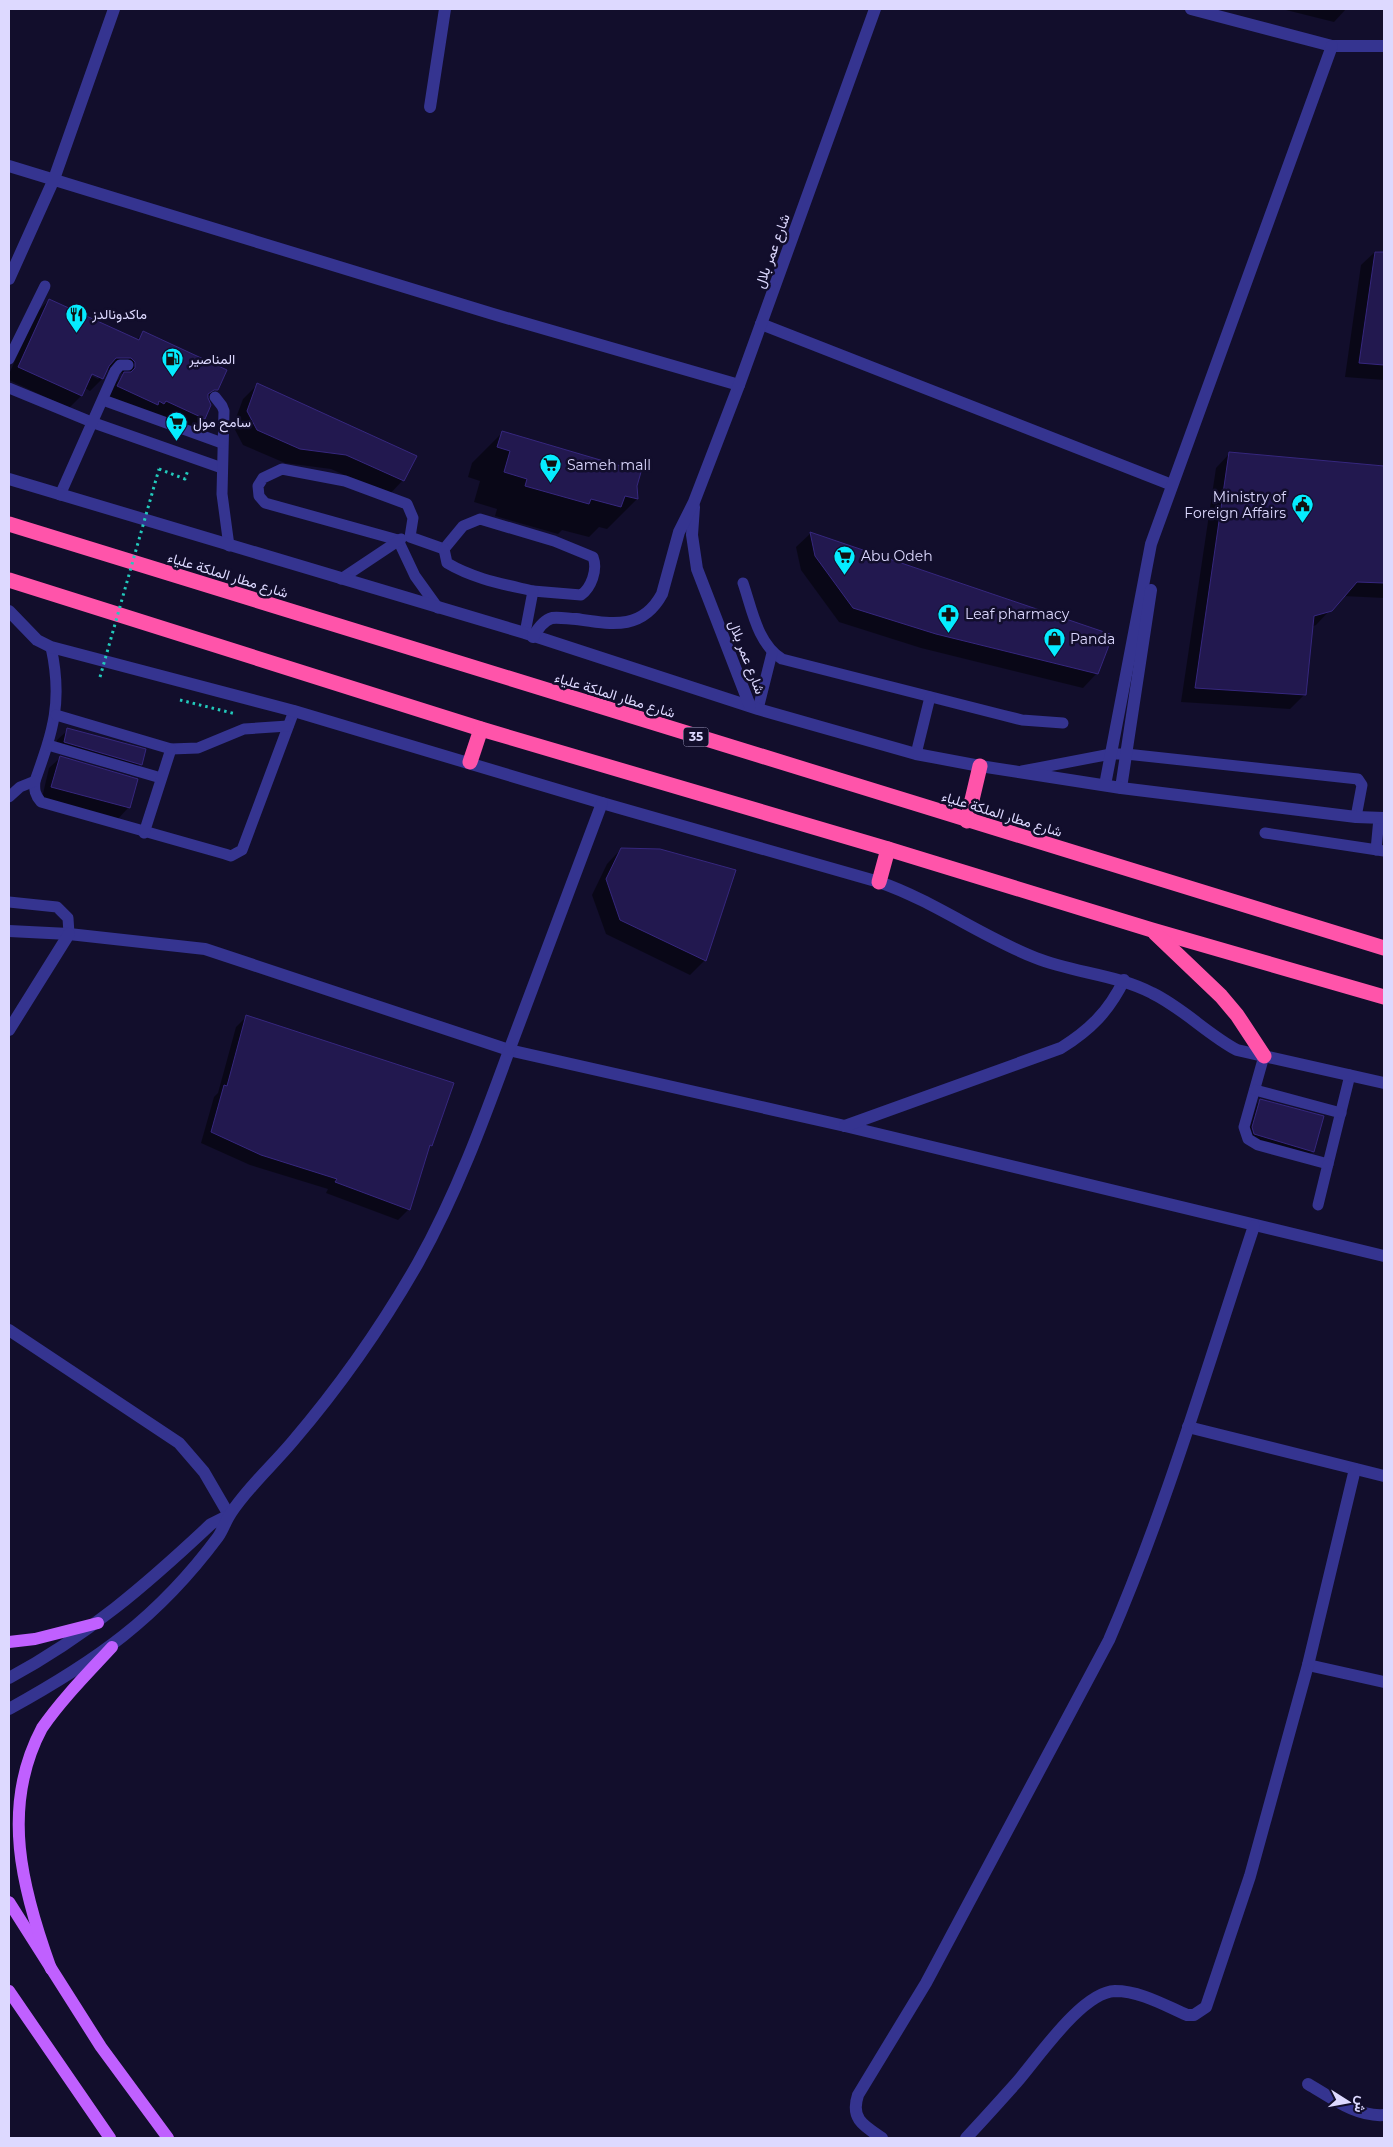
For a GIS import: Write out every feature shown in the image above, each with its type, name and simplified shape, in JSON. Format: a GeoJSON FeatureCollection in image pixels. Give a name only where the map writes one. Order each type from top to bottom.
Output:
{"type":"FeatureCollection","features":[{"type":"Feature","properties":{"kind":"highway","name":"شارع مطار الملكة علياء"},"geometry":{"type":"LineString","coordinates":[[9,524],[1384,948]]}},
{"type":"Feature","properties":{"kind":"highway"},"geometry":{"type":"LineString","coordinates":[[9,580],[481,729],[888,849],[1152,930],[1384,997]]}},
{"type":"Feature","properties":{"kind":"highway"},"geometry":{"type":"LineString","coordinates":[[470,762],[481,729]]}},
{"type":"Feature","properties":{"kind":"highway"},"geometry":{"type":"LineString","coordinates":[[967,820],[980,766]]}},
{"type":"Feature","properties":{"kind":"highway"},"geometry":{"type":"LineString","coordinates":[[879,882],[888,849]]}},
{"type":"Feature","properties":{"kind":"highway"},"geometry":{"type":"LineString","coordinates":[[1152,930],[1221,996],[1238,1015],[1264,1056]]}},
{"type":"Feature","properties":{"kind":"main road"},"geometry":{"type":"LineString","coordinates":[[9,1642],[36,1639],[98,1623]]}},
{"type":"Feature","properties":{"kind":"main road"},"geometry":{"type":"LineString","coordinates":[[51,1969],[34,1922],[14,1850],[13,1818],[17,1787],[27,1757],[42,1729],[61,1704],[112,1647]]}},
{"type":"Feature","properties":{"kind":"main road"},"geometry":{"type":"LineString","coordinates":[[9,1902],[101,2047],[168,2138]]}},
{"type":"Feature","properties":{"kind":"main road"},"geometry":{"type":"LineString","coordinates":[[9,1991],[110,2138]]}},
{"type":"Feature","properties":{"kind":"street"},"geometry":{"type":"LineString","coordinates":[[9,279],[54,179],[114,9]]}},
{"type":"Feature","properties":{"kind":"street"},"geometry":{"type":"LineString","coordinates":[[430,107],[445,9]]}},
{"type":"Feature","properties":{"kind":"street","name":"شارع عمر بلال"},"geometry":{"type":"LineString","coordinates":[[529,635],[552,618],[624,623],[638,618],[650,610],[662,594],[679,532],[694,502],[739,385],[875,9]]}},
{"type":"Feature","properties":{"kind":"street"},"geometry":{"type":"LineString","coordinates":[[1196,9],[1332,46],[1384,46]]}},
{"type":"Feature","properties":{"kind":"street"},"geometry":{"type":"LineString","coordinates":[[1105,785],[1151,544],[1157,533],[1172,486],[1332,46]]}},
{"type":"Feature","properties":{"kind":"street"},"geometry":{"type":"LineString","coordinates":[[9,166],[493,314],[739,385]]}},
{"type":"Feature","properties":{"kind":"street"},"geometry":{"type":"LineString","coordinates":[[761,324],[1172,486]]}},
{"type":"Feature","properties":{"kind":"street"},"geometry":{"type":"LineString","coordinates":[[9,479],[529,635],[754,708],[916,754],[1121,788],[1356,818],[1382,818]]}},
{"type":"Feature","properties":{"kind":"street","name":"شارع عمر بلال"},"geometry":{"type":"LineString","coordinates":[[694,502],[692,535],[697,569],[754,708]]}},
{"type":"Feature","properties":{"kind":"street"},"geometry":{"type":"LineString","coordinates":[[1121,788],[1158,539],[1157,533]]}},
{"type":"Feature","properties":{"kind":"street"},"geometry":{"type":"LineString","coordinates":[[9,611],[37,640],[51,647],[294,711],[470,762],[602,803],[879,882],[915,896],[1036,958],[1124,980],[1168,1002],[1237,1050],[1384,1083]]}},
{"type":"Feature","properties":{"kind":"street"},"geometry":{"type":"LineString","coordinates":[[9,1709],[76,1672],[112,1647],[164,1600],[212,1545],[224,1528],[229,1515],[339,1384],[380,1324],[418,1263],[451,1199],[480,1132],[602,803]]}},
{"type":"Feature","properties":{"kind":"street"},"geometry":{"type":"LineString","coordinates":[[9,931],[69,934],[182,945],[224,954],[509,1050],[844,1126],[1384,1256]]}},
{"type":"Feature","properties":{"kind":"street"},"geometry":{"type":"LineString","coordinates":[[9,1030],[69,934]]}},
{"type":"Feature","properties":{"kind":"street"},"geometry":{"type":"LineString","coordinates":[[844,1126],[1060,1048],[1081,1036],[1098,1020],[1113,1001],[1124,980]]}},
{"type":"Feature","properties":{"kind":"street"},"geometry":{"type":"LineString","coordinates":[[882,2138],[862,2124],[856,2114],[854,2105],[858,2095],[926,1983],[1109,1640],[1129,1594],[1188,1427],[1254,1226]]}},
{"type":"Feature","properties":{"kind":"street"},"geometry":{"type":"LineString","coordinates":[[9,1330],[179,1442],[204,1472],[229,1515]]}},
{"type":"Feature","properties":{"kind":"street"},"geometry":{"type":"LineString","coordinates":[[1188,1427],[1384,1476]]}},
{"type":"Feature","properties":{"kind":"street"},"geometry":{"type":"LineString","coordinates":[[966,2138],[1016,2083],[1067,2021],[1099,1995],[1113,1991],[1128,1992],[1187,2015],[1194,2015],[1206,2007],[1250,1876],[1308,1665],[1355,1469]]}},
{"type":"Feature","properties":{"kind":"street"},"geometry":{"type":"LineString","coordinates":[[9,1678],[56,1651],[98,1623],[211,1524],[229,1515]]}},
{"type":"Feature","properties":{"kind":"street"},"geometry":{"type":"LineString","coordinates":[[1308,1665],[1384,1682]]}},
{"type":"Feature","properties":{"kind":"street"},"geometry":{"type":"LineString","coordinates":[[1308,2084],[1352,2110],[1364,2114],[1384,2115]]}},
{"type":"Feature","properties":{"kind":"lane"},"geometry":{"type":"LineString","coordinates":[[9,359],[45,286]]}},
{"type":"Feature","properties":{"kind":"lane"},"geometry":{"type":"LineString","coordinates":[[60,495],[94,423],[117,367],[124,364],[128,365]]}},
{"type":"Feature","properties":{"kind":"lane"},"geometry":{"type":"LineString","coordinates":[[9,388],[94,423],[222,468]]}},
{"type":"Feature","properties":{"kind":"lane"},"geometry":{"type":"LineString","coordinates":[[215,397],[224,412],[222,468],[225,520],[229,546]]}},
{"type":"Feature","properties":{"kind":"lane"},"geometry":{"type":"LineString","coordinates":[[104,400],[222,443]]}},
{"type":"Feature","properties":{"kind":"lane"},"geometry":{"type":"LineString","coordinates":[[410,537],[414,518],[406,504],[345,481],[282,469],[263,478],[258,486],[259,496],[265,504],[398,540],[415,576],[438,608]]}},
{"type":"Feature","properties":{"kind":"lane"},"geometry":{"type":"LineString","coordinates":[[480,519],[554,541],[593,557],[595,568],[589,586],[580,595],[533,591],[484,581],[459,570],[447,563],[444,549],[463,526],[480,519]]}},
{"type":"Feature","properties":{"kind":"lane"},"geometry":{"type":"LineString","coordinates":[[340,579],[370,562],[398,540],[410,537],[444,549]]}},
{"type":"Feature","properties":{"kind":"lane"},"geometry":{"type":"LineString","coordinates":[[743,583],[763,639],[772,653],[792,662],[1022,720],[1063,723]]}},
{"type":"Feature","properties":{"kind":"lane"},"geometry":{"type":"LineString","coordinates":[[529,635],[533,591]]}},
{"type":"Feature","properties":{"kind":"lane"},"geometry":{"type":"LineString","coordinates":[[51,647],[57,672],[56,715],[34,789],[41,802],[144,833],[231,856],[242,850],[294,711]]}},
{"type":"Feature","properties":{"kind":"lane"},"geometry":{"type":"LineString","coordinates":[[754,708],[772,653]]}},
{"type":"Feature","properties":{"kind":"lane"},"geometry":{"type":"LineString","coordinates":[[916,754],[930,697]]}},
{"type":"Feature","properties":{"kind":"lane"},"geometry":{"type":"LineString","coordinates":[[56,715],[171,749],[198,748],[244,729],[288,726]]}},
{"type":"Feature","properties":{"kind":"lane"},"geometry":{"type":"LineString","coordinates":[[48,745],[161,778]]}},
{"type":"Feature","properties":{"kind":"lane"},"geometry":{"type":"LineString","coordinates":[[144,833],[171,749]]}},
{"type":"Feature","properties":{"kind":"lane"},"geometry":{"type":"LineString","coordinates":[[1018,772],[1111,754],[1126,754],[1358,779],[1362,785],[1356,818]]}},
{"type":"Feature","properties":{"kind":"lane"},"geometry":{"type":"LineString","coordinates":[[9,797],[20,787],[36,781]]}},
{"type":"Feature","properties":{"kind":"lane"},"geometry":{"type":"LineString","coordinates":[[1265,834],[1380,851],[1382,818]]}},
{"type":"Feature","properties":{"kind":"lane"},"geometry":{"type":"LineString","coordinates":[[9,902],[57,907],[68,918],[69,934]]}},
{"type":"Feature","properties":{"kind":"lane"},"geometry":{"type":"LineString","coordinates":[[1264,1056],[1244,1127],[1248,1139],[1258,1145],[1328,1164]]}},
{"type":"Feature","properties":{"kind":"lane"},"geometry":{"type":"LineString","coordinates":[[1318,1205],[1350,1075]]}},
{"type":"Feature","properties":{"kind":"lane"},"geometry":{"type":"LineString","coordinates":[[1255,1090],[1341,1113]]}},
{"type":"Feature","properties":{"kind":"path"},"geometry":{"type":"LineString","coordinates":[[100,677],[159,469],[185,479],[192,459]]}},
{"type":"Feature","properties":{"kind":"building"},"geometry":{"type":"Polygon","coordinates":[[[1375,252],[1384,252],[1384,365],[1359,363],[1375,252]]]}},
{"type":"Feature","properties":{"kind":"building"},"geometry":{"type":"Polygon","coordinates":[[[49,299],[139,340],[143,331],[227,370],[218,390],[208,394],[211,405],[205,419],[166,401],[164,404],[159,401],[158,405],[117,386],[124,372],[131,372],[135,368],[135,362],[131,358],[116,358],[109,366],[103,379],[92,374],[82,396],[18,367],[49,299]]]}},
{"type":"Feature","properties":{"kind":"building"},"geometry":{"type":"Polygon","coordinates":[[[257,383],[417,456],[404,481],[346,455],[300,449],[257,430],[247,411],[257,383]]]}},
{"type":"Feature","properties":{"kind":"building"},"geometry":{"type":"Polygon","coordinates":[[[502,431],[641,472],[637,486],[638,499],[625,496],[621,507],[591,499],[589,504],[525,486],[527,479],[504,472],[510,451],[497,447],[502,431]]]}},
{"type":"Feature","properties":{"kind":"building","name":"Ministry of Foreign Affairs"},"geometry":{"type":"Polygon","coordinates":[[[1229,452],[1384,466],[1384,583],[1357,582],[1332,611],[1314,616],[1306,695],[1195,688],[1229,452]]]}},
{"type":"Feature","properties":{"kind":"building"},"geometry":{"type":"Polygon","coordinates":[[[810,532],[1113,635],[1098,674],[936,634],[853,608],[815,556],[810,532]]]}},
{"type":"Feature","properties":{"kind":"building"},"geometry":{"type":"Polygon","coordinates":[[[67,728],[146,749],[142,765],[64,742],[67,728]]]}},
{"type":"Feature","properties":{"kind":"building"},"geometry":{"type":"Polygon","coordinates":[[[60,756],[138,779],[130,808],[51,787],[60,756]]]}},
{"type":"Feature","properties":{"kind":"building"},"geometry":{"type":"Polygon","coordinates":[[[621,848],[660,849],[736,870],[706,961],[620,920],[606,879],[621,848]]]}},
{"type":"Feature","properties":{"kind":"building"},"geometry":{"type":"Polygon","coordinates":[[[246,1015],[454,1083],[432,1146],[430,1145],[410,1210],[335,1182],[337,1179],[261,1155],[211,1132],[224,1085],[227,1086],[246,1015]]]}},
{"type":"Feature","properties":{"kind":"building"},"geometry":{"type":"Polygon","coordinates":[[[1260,1099],[1324,1116],[1314,1152],[1254,1134],[1252,1127],[1260,1099]]]}},
{"type":"Feature","properties":{"kind":"place","name":"ماكدونالدز"},"geometry":{"type":"Point","coordinates":[76,333]}},
{"type":"Feature","properties":{"kind":"place","name":"المناصير"},"geometry":{"type":"Point","coordinates":[173,378]}},
{"type":"Feature","properties":{"kind":"place","name":"سامح مول"},"geometry":{"type":"Point","coordinates":[177,441]}},
{"type":"Feature","properties":{"kind":"place","name":"Sameh mall"},"geometry":{"type":"Point","coordinates":[551,484]}},
{"type":"Feature","properties":{"kind":"place","name":"Ministry of Foreign Affairs"},"geometry":{"type":"Point","coordinates":[1302,524]}},
{"type":"Feature","properties":{"kind":"place","name":"Abu Odeh"},"geometry":{"type":"Point","coordinates":[845,575]}},
{"type":"Feature","properties":{"kind":"place","name":"Leaf pharmacy"},"geometry":{"type":"Point","coordinates":[949,633]}},
{"type":"Feature","properties":{"kind":"place","name":"Panda"},"geometry":{"type":"Point","coordinates":[1054,658]}}]}
